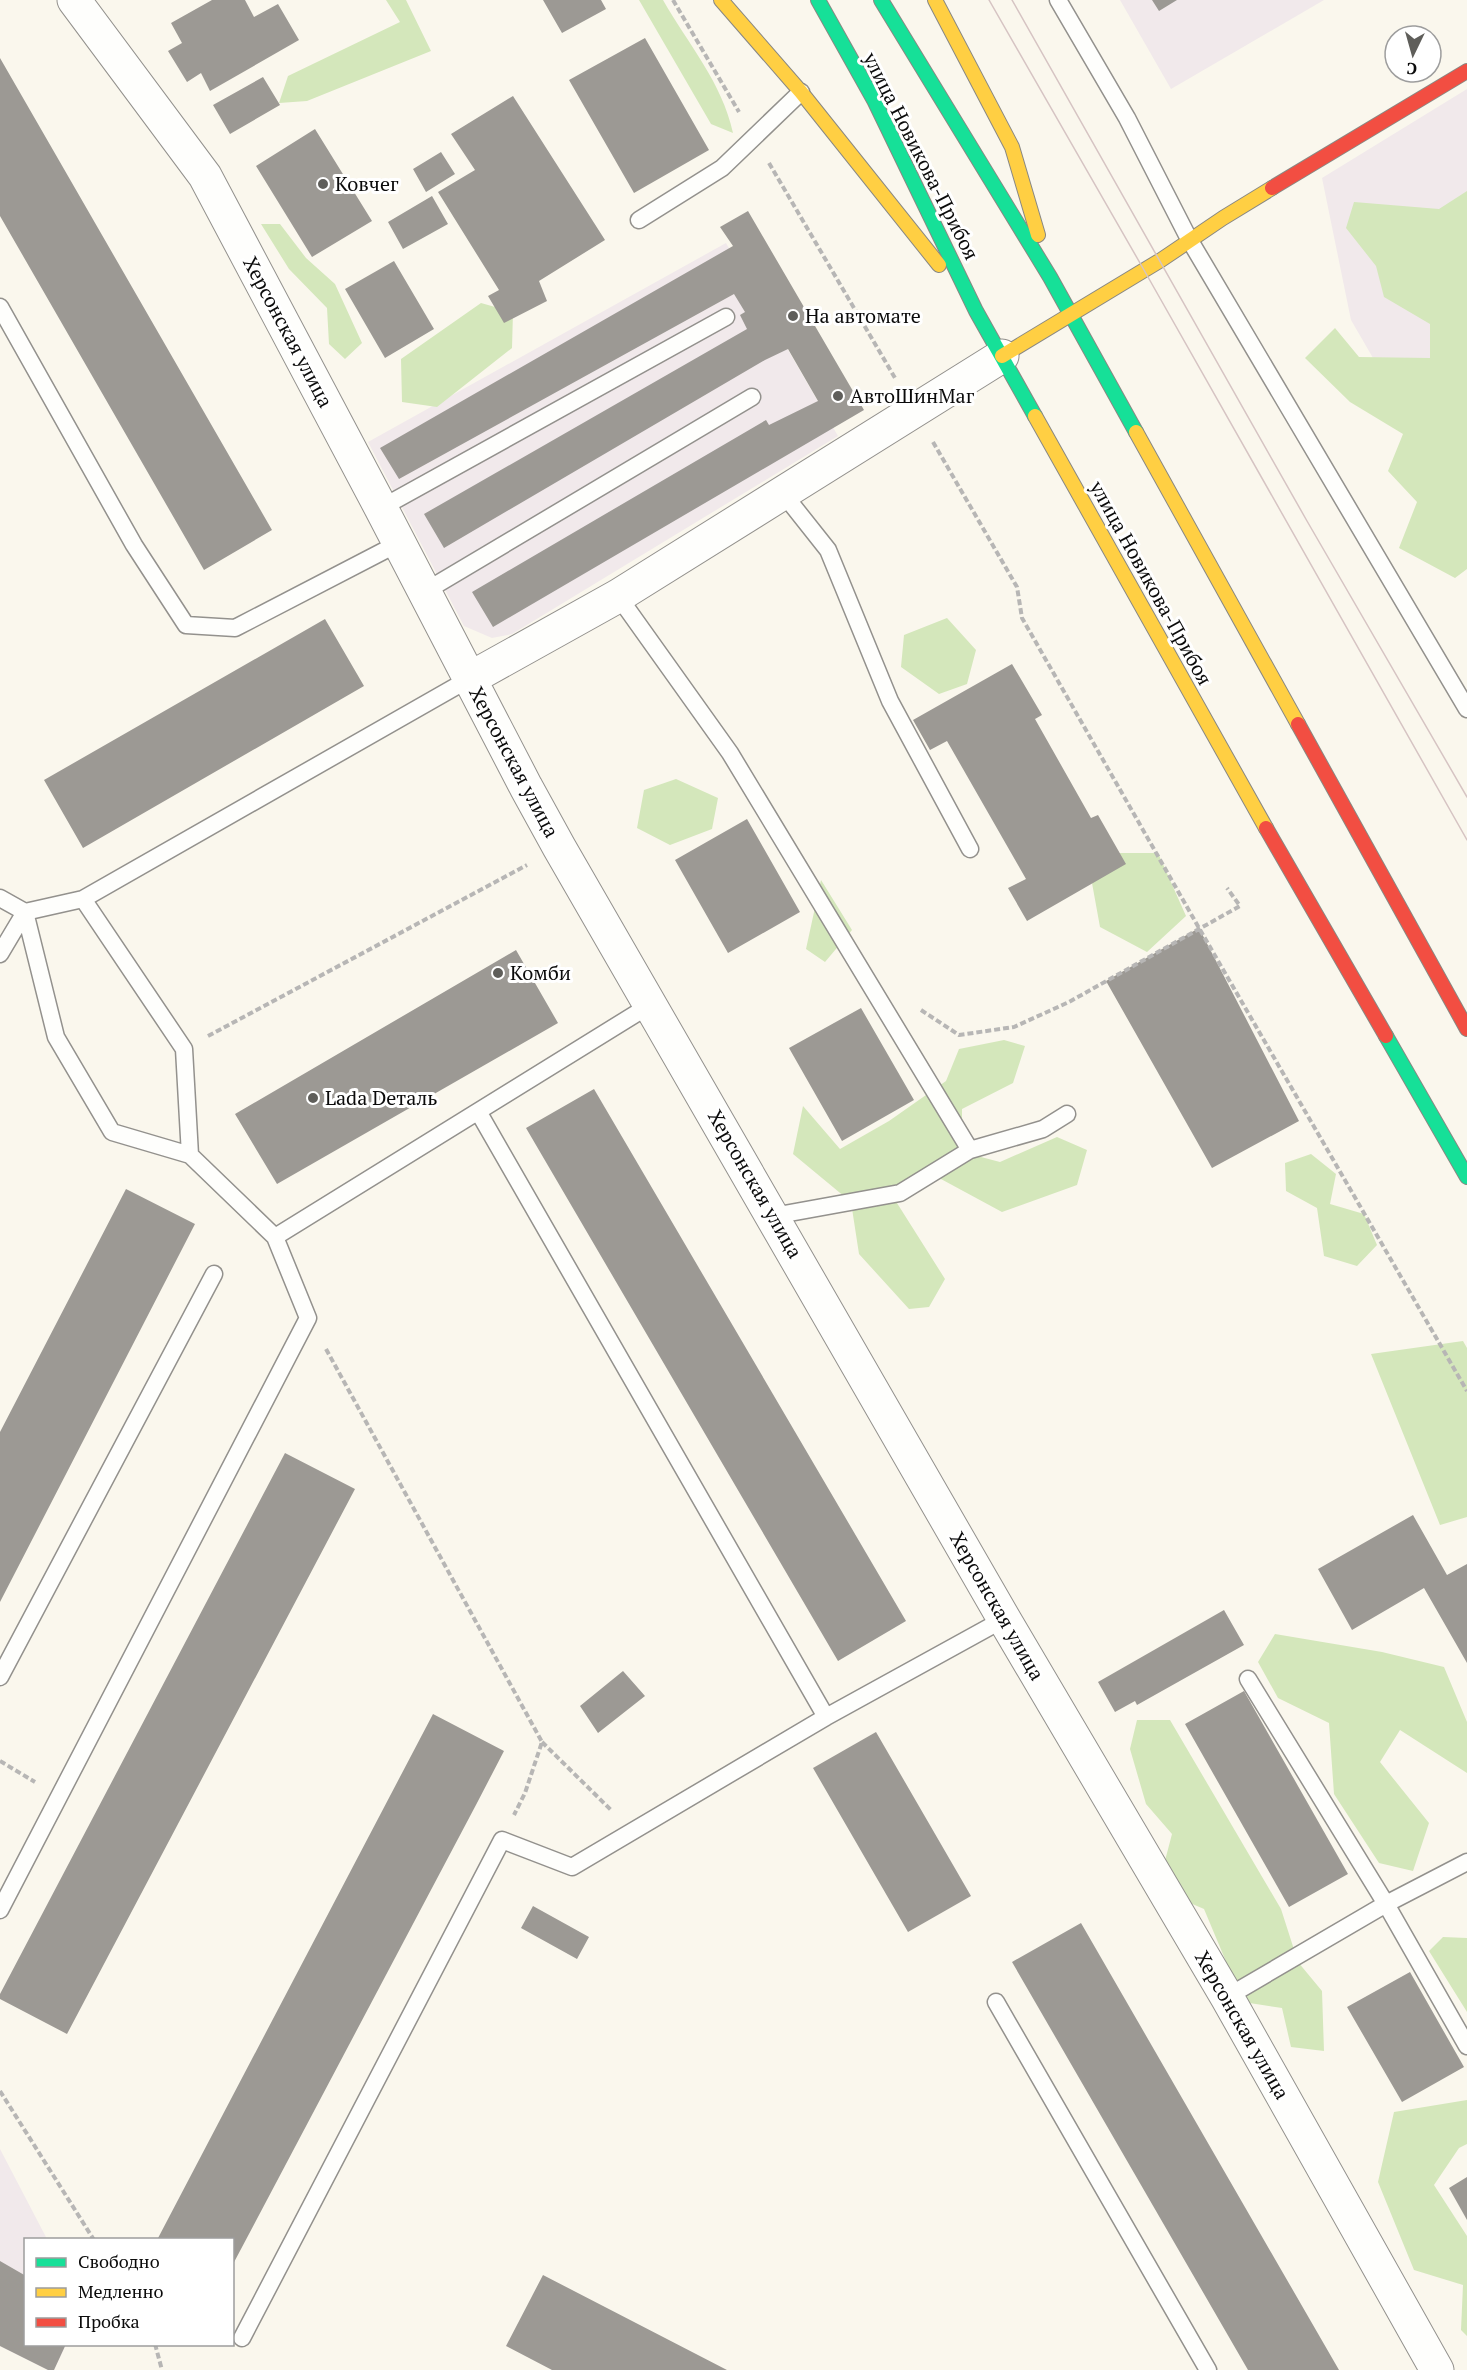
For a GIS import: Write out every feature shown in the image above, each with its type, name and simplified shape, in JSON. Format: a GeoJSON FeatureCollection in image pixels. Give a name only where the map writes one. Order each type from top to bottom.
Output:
{"type":"FeatureCollection","features":[{"type":"Feature","properties":{"kind":"main road"},"geometry":{"type":"LineString","coordinates":[[721,0],[801,92],[976,311]]}},
{"type":"Feature","properties":{"kind":"main road","name":"улица Новикова-Прибоя"},"geometry":{"type":"LineString","coordinates":[[818,0],[874,100],[976,311],[1277,847],[1467,1177]]}},
{"type":"Feature","properties":{"kind":"main road","name":"улица Новикова-Прибоя"},"geometry":{"type":"LineString","coordinates":[[881,0],[1050,277],[1467,1029]]}},
{"type":"Feature","properties":{"kind":"main road"},"geometry":{"type":"LineString","coordinates":[[935,0],[1012,147],[1050,277]]}},
{"type":"Feature","properties":{"kind":"main road"},"geometry":{"type":"LineString","coordinates":[[1002,356],[1467,70]]}},
{"type":"Feature","properties":{"kind":"street","name":"Херсонская улица"},"geometry":{"type":"LineString","coordinates":[[75,0],[205,176],[559,847],[1004,1619],[1227,1997],[1437,2370]]}},
{"type":"Feature","properties":{"kind":"street"},"geometry":{"type":"LineString","coordinates":[[469,680],[618,596],[1002,356]]}},
{"type":"Feature","properties":{"kind":"lane"},"geometry":{"type":"LineString","coordinates":[[1058,0],[1127,118],[1189,239],[1467,709]]}},
{"type":"Feature","properties":{"kind":"lane"},"geometry":{"type":"LineString","coordinates":[[639,220],[722,168],[755,139],[801,92]]}},
{"type":"Feature","properties":{"kind":"lane"},"geometry":{"type":"LineString","coordinates":[[0,307],[134,544],[186,625],[235,628],[399,543]]}},
{"type":"Feature","properties":{"kind":"lane"},"geometry":{"type":"LineString","coordinates":[[381,508],[726,317]]}},
{"type":"Feature","properties":{"kind":"lane"},"geometry":{"type":"LineString","coordinates":[[424,592],[752,398]]}},
{"type":"Feature","properties":{"kind":"lane"},"geometry":{"type":"LineString","coordinates":[[782,492],[828,550],[890,701],[970,849]]}},
{"type":"Feature","properties":{"kind":"lane"},"geometry":{"type":"LineString","coordinates":[[618,596],[730,753],[970,1150]]}},
{"type":"Feature","properties":{"kind":"lane"},"geometry":{"type":"LineString","coordinates":[[0,898],[25,912],[83,899],[469,680]]}},
{"type":"Feature","properties":{"kind":"lane"},"geometry":{"type":"LineString","coordinates":[[83,899],[184,1049],[190,1155]]}},
{"type":"Feature","properties":{"kind":"lane"},"geometry":{"type":"LineString","coordinates":[[0,954],[25,912]]}},
{"type":"Feature","properties":{"kind":"lane"},"geometry":{"type":"LineString","coordinates":[[0,1910],[308,1318],[275,1237],[190,1155],[112,1132],[56,1037],[25,912]]}},
{"type":"Feature","properties":{"kind":"lane"},"geometry":{"type":"LineString","coordinates":[[275,1237],[479,1113],[650,1005]]}},
{"type":"Feature","properties":{"kind":"lane"},"geometry":{"type":"LineString","coordinates":[[479,1113],[826,1717]]}},
{"type":"Feature","properties":{"kind":"lane"},"geometry":{"type":"LineString","coordinates":[[773,1216],[900,1193],[970,1150],[1042,1129],[1067,1114]]}},
{"type":"Feature","properties":{"kind":"lane"},"geometry":{"type":"LineString","coordinates":[[0,1677],[214,1274]]}},
{"type":"Feature","properties":{"kind":"lane"},"geometry":{"type":"LineString","coordinates":[[242,2338],[502,1840],[572,1867],[826,1717],[1004,1619]]}},
{"type":"Feature","properties":{"kind":"lane"},"geometry":{"type":"LineString","coordinates":[[1248,1679],[1386,1904],[1467,2046]]}},
{"type":"Feature","properties":{"kind":"lane"},"geometry":{"type":"LineString","coordinates":[[1227,1997],[1386,1904],[1467,1862]]}},
{"type":"Feature","properties":{"kind":"lane"},"geometry":{"type":"LineString","coordinates":[[996,2002],[1208,2370]]}},
{"type":"Feature","properties":{"kind":"path"},"geometry":{"type":"LineString","coordinates":[[673,0],[1017,588],[1022,618],[1467,1391]]}},
{"type":"Feature","properties":{"kind":"path"},"geometry":{"type":"LineString","coordinates":[[184,1049],[559,847]]}},
{"type":"Feature","properties":{"kind":"path"},"geometry":{"type":"LineString","coordinates":[[920,1009],[959,1035],[1014,1027],[1069,1002],[1240,906],[1227,888]]}},
{"type":"Feature","properties":{"kind":"path"},"geometry":{"type":"LineString","coordinates":[[308,1318],[542,1742],[632,1831]]}},
{"type":"Feature","properties":{"kind":"path"},"geometry":{"type":"LineString","coordinates":[[502,1840],[525,1793],[542,1742]]}},
{"type":"Feature","properties":{"kind":"path"},"geometry":{"type":"LineString","coordinates":[[0,1761],[60,1796]]}},
{"type":"Feature","properties":{"kind":"path"},"geometry":{"type":"LineString","coordinates":[[0,2091],[93,2238]]}},
{"type":"Feature","properties":{"kind":"path"},"geometry":{"type":"LineString","coordinates":[[156,2346],[162,2370]]}},
{"type":"Feature","properties":{"kind":"shaded area"},"geometry":{"type":"Polygon","coordinates":[[[1120,0],[1324,0],[1171,89],[1120,0]]]}},
{"type":"Feature","properties":{"kind":"shaded area"},"geometry":{"type":"Polygon","coordinates":[[[1467,89],[1467,520],[1351,320],[1322,178],[1467,89]]]}},
{"type":"Feature","properties":{"kind":"shaded area"},"geometry":{"type":"Polygon","coordinates":[[[726,243],[838,436],[512,634],[492,638],[464,626],[368,442],[726,243]]]}},
{"type":"Feature","properties":{"kind":"shaded area"},"geometry":{"type":"Polygon","coordinates":[[[0,2149],[46,2238],[24,2238],[24,2346],[66,2346],[54,2370],[48,2370],[0,2346],[0,2149]]]}},
{"type":"Feature","properties":{"kind":"green space"},"geometry":{"type":"Polygon","coordinates":[[[386,0],[406,0],[431,51],[307,101],[279,103],[288,76],[400,22],[386,0]]]}},
{"type":"Feature","properties":{"kind":"green space"},"geometry":{"type":"Polygon","coordinates":[[[639,0],[663,0],[713,80],[728,114],[733,133],[711,124],[639,0]]]}},
{"type":"Feature","properties":{"kind":"green space"},"geometry":{"type":"Polygon","coordinates":[[[1467,191],[1467,569],[1455,578],[1399,548],[1417,502],[1388,471],[1403,434],[1350,402],[1305,358],[1335,328],[1359,357],[1430,358],[1430,324],[1384,297],[1376,266],[1346,228],[1354,202],[1439,209],[1467,191]]]}},
{"type":"Feature","properties":{"kind":"green space"},"geometry":{"type":"Polygon","coordinates":[[[261,224],[280,224],[306,258],[335,284],[362,343],[345,359],[329,344],[327,308],[289,269],[261,224]]]}},
{"type":"Feature","properties":{"kind":"green space"},"geometry":{"type":"Polygon","coordinates":[[[481,303],[513,312],[512,348],[437,407],[402,402],[401,359],[481,303]]]}},
{"type":"Feature","properties":{"kind":"green space"},"geometry":{"type":"Polygon","coordinates":[[[947,618],[976,650],[967,684],[939,694],[901,667],[904,635],[947,618]]]}},
{"type":"Feature","properties":{"kind":"green space"},"geometry":{"type":"Polygon","coordinates":[[[676,779],[718,798],[712,829],[670,845],[637,828],[644,790],[676,779]]]}},
{"type":"Feature","properties":{"kind":"green space"},"geometry":{"type":"Polygon","coordinates":[[[1120,853],[1158,853],[1186,916],[1147,952],[1100,927],[1092,883],[1120,853]]]}},
{"type":"Feature","properties":{"kind":"green space"},"geometry":{"type":"Polygon","coordinates":[[[821,880],[852,930],[825,962],[806,949],[821,880]]]}},
{"type":"Feature","properties":{"kind":"green space"},"geometry":{"type":"Polygon","coordinates":[[[1004,1040],[1025,1046],[1013,1083],[962,1109],[962,1152],[1000,1162],[1057,1137],[1087,1150],[1077,1185],[1002,1212],[928,1172],[890,1192],[945,1279],[929,1307],[909,1309],[859,1254],[851,1202],[793,1154],[803,1106],[840,1149],[889,1121],[946,1081],[959,1049],[1004,1040]]]}},
{"type":"Feature","properties":{"kind":"green space"},"geometry":{"type":"Polygon","coordinates":[[[1311,1154],[1336,1174],[1330,1204],[1364,1214],[1377,1245],[1357,1266],[1324,1256],[1317,1208],[1286,1191],[1285,1163],[1311,1154]]]}},
{"type":"Feature","properties":{"kind":"green space"},"geometry":{"type":"Polygon","coordinates":[[[1463,1341],[1467,1348],[1467,1517],[1440,1525],[1371,1354],[1463,1341]]]}},
{"type":"Feature","properties":{"kind":"green space"},"geometry":{"type":"Polygon","coordinates":[[[1275,1634],[1382,1652],[1444,1667],[1467,1722],[1467,1773],[1400,1730],[1380,1762],[1429,1823],[1413,1871],[1379,1863],[1334,1794],[1329,1723],[1278,1698],[1258,1662],[1275,1634]]]}},
{"type":"Feature","properties":{"kind":"green space"},"geometry":{"type":"Polygon","coordinates":[[[1137,1720],[1170,1720],[1281,1909],[1298,1962],[1322,1991],[1324,2051],[1291,2047],[1282,2008],[1243,2002],[1204,1909],[1176,1897],[1162,1872],[1172,1834],[1146,1804],[1130,1749],[1137,1720]]]}},
{"type":"Feature","properties":{"kind":"green space"},"geometry":{"type":"Polygon","coordinates":[[[1443,1937],[1467,1938],[1467,2012],[1429,1951],[1443,1937]]]}},
{"type":"Feature","properties":{"kind":"green space"},"geometry":{"type":"Polygon","coordinates":[[[1467,2100],[1467,2144],[1459,2148],[1434,2185],[1467,2236],[1467,2336],[1461,2330],[1463,2285],[1414,2270],[1378,2182],[1394,2112],[1467,2100]]]}},
{"type":"Feature","properties":{"kind":"building"},"geometry":{"type":"Polygon","coordinates":[[[212,0],[245,0],[254,17],[278,4],[299,40],[210,91],[201,73],[187,82],[168,51],[182,43],[171,23],[212,0]]]}},
{"type":"Feature","properties":{"kind":"building"},"geometry":{"type":"Polygon","coordinates":[[[543,0],[601,0],[606,9],[562,33],[543,0]]]}},
{"type":"Feature","properties":{"kind":"building"},"geometry":{"type":"Polygon","coordinates":[[[1152,0],[1177,0],[1159,11],[1152,0]]]}},
{"type":"Feature","properties":{"kind":"building"},"geometry":{"type":"Polygon","coordinates":[[[645,38],[709,150],[634,193],[569,80],[645,38]]]}},
{"type":"Feature","properties":{"kind":"building"},"geometry":{"type":"Polygon","coordinates":[[[0,58],[272,530],[204,570],[0,216],[0,58]]]}},
{"type":"Feature","properties":{"kind":"building"},"geometry":{"type":"Polygon","coordinates":[[[263,77],[280,105],[230,134],[213,105],[263,77]]]}},
{"type":"Feature","properties":{"kind":"building"},"geometry":{"type":"Polygon","coordinates":[[[513,96],[605,240],[539,281],[547,301],[504,323],[488,296],[499,290],[438,192],[475,170],[451,134],[513,96]]]}},
{"type":"Feature","properties":{"kind":"building"},"geometry":{"type":"Polygon","coordinates":[[[315,129],[372,221],[312,257],[256,166],[315,129]]]}},
{"type":"Feature","properties":{"kind":"building"},"geometry":{"type":"Polygon","coordinates":[[[441,152],[455,174],[426,192],[413,169],[441,152]]]}},
{"type":"Feature","properties":{"kind":"building"},"geometry":{"type":"Polygon","coordinates":[[[432,196],[448,224],[403,249],[388,222],[432,196]]]}},
{"type":"Feature","properties":{"kind":"building"},"geometry":{"type":"Polygon","coordinates":[[[748,211],[864,410],[493,627],[472,592],[766,420],[769,425],[818,401],[788,349],[765,360],[444,548],[424,514],[747,329],[740,315],[745,312],[734,294],[399,479],[380,448],[733,246],[720,227],[748,211]]]}},
{"type":"Feature","properties":{"kind":"building"},"geometry":{"type":"Polygon","coordinates":[[[394,261],[434,329],[385,358],[345,289],[394,261]]]}},
{"type":"Feature","properties":{"kind":"building"},"geometry":{"type":"Polygon","coordinates":[[[325,619],[364,686],[83,848],[44,780],[325,619]]]}},
{"type":"Feature","properties":{"kind":"building"},"geometry":{"type":"Polygon","coordinates":[[[1012,664],[1042,715],[1035,719],[1091,818],[1098,815],[1126,864],[1027,921],[1008,888],[1026,879],[947,741],[930,750],[913,720],[1012,664]]]}},
{"type":"Feature","properties":{"kind":"building"},"geometry":{"type":"Polygon","coordinates":[[[747,819],[800,912],[728,953],[675,860],[747,819]]]}},
{"type":"Feature","properties":{"kind":"building"},"geometry":{"type":"Polygon","coordinates":[[[1199,928],[1299,1121],[1212,1168],[1106,981],[1199,928]]]}},
{"type":"Feature","properties":{"kind":"building"},"geometry":{"type":"Polygon","coordinates":[[[516,950],[558,1023],[277,1184],[235,1114],[516,950]]]}},
{"type":"Feature","properties":{"kind":"building"},"geometry":{"type":"Polygon","coordinates":[[[861,1008],[914,1100],[842,1141],[789,1048],[861,1008]]]}},
{"type":"Feature","properties":{"kind":"building"},"geometry":{"type":"Polygon","coordinates":[[[594,1089],[906,1621],[838,1661],[526,1128],[594,1089]]]}},
{"type":"Feature","properties":{"kind":"building"},"geometry":{"type":"Polygon","coordinates":[[[126,1189],[195,1224],[0,1602],[0,1432],[126,1189]]]}},
{"type":"Feature","properties":{"kind":"building"},"geometry":{"type":"Polygon","coordinates":[[[285,1453],[355,1489],[67,2034],[0,1999],[0,1994],[285,1453]]]}},
{"type":"Feature","properties":{"kind":"building"},"geometry":{"type":"Polygon","coordinates":[[[1413,1515],[1447,1575],[1467,1564],[1467,1663],[1424,1588],[1352,1630],[1318,1569],[1413,1515]]]}},
{"type":"Feature","properties":{"kind":"building"},"geometry":{"type":"Polygon","coordinates":[[[1224,1610],[1244,1645],[1137,1705],[1135,1701],[1115,1712],[1098,1682],[1224,1610]]]}},
{"type":"Feature","properties":{"kind":"building"},"geometry":{"type":"Polygon","coordinates":[[[623,1671],[645,1696],[598,1733],[580,1706],[623,1671]]]}},
{"type":"Feature","properties":{"kind":"building"},"geometry":{"type":"Polygon","coordinates":[[[1244,1691],[1348,1874],[1289,1907],[1185,1724],[1244,1691]]]}},
{"type":"Feature","properties":{"kind":"building"},"geometry":{"type":"Polygon","coordinates":[[[433,1714],[504,1751],[234,2262],[234,2238],[158,2238],[433,1714]]]}},
{"type":"Feature","properties":{"kind":"building"},"geometry":{"type":"Polygon","coordinates":[[[876,1732],[971,1896],[908,1932],[813,1768],[876,1732]]]}},
{"type":"Feature","properties":{"kind":"building"},"geometry":{"type":"Polygon","coordinates":[[[533,1906],[589,1937],[577,1959],[521,1928],[533,1906]]]}},
{"type":"Feature","properties":{"kind":"building"},"geometry":{"type":"Polygon","coordinates":[[[1081,1923],[1339,2370],[1248,2370],[1012,1962],[1081,1923]]]}},
{"type":"Feature","properties":{"kind":"building"},"geometry":{"type":"Polygon","coordinates":[[[1410,1972],[1464,2067],[1402,2102],[1347,2007],[1410,1972]]]}},
{"type":"Feature","properties":{"kind":"building"},"geometry":{"type":"Polygon","coordinates":[[[1467,2177],[1467,2220],[1449,2188],[1467,2177]]]}},
{"type":"Feature","properties":{"kind":"building"},"geometry":{"type":"Polygon","coordinates":[[[0,2261],[24,2275],[24,2346],[65,2346],[54,2370],[48,2370],[0,2346],[0,2261]]]}},
{"type":"Feature","properties":{"kind":"building"},"geometry":{"type":"Polygon","coordinates":[[[543,2275],[727,2370],[552,2370],[506,2346],[543,2275]]]}},
{"type":"Feature","properties":{"kind":"tram line"},"geometry":{"type":"LineString","coordinates":[[989,0],[1467,840]]}},
{"type":"Feature","properties":{"kind":"tram line"},"geometry":{"type":"LineString","coordinates":[[1012,0],[1307,521],[1467,797]]}},
{"type":"Feature","properties":{"kind":"traffic: fast"},"geometry":{"type":"LineString","coordinates":[[818,0],[874,100],[976,311],[1035,416]]}},
{"type":"Feature","properties":{"kind":"traffic: fast"},"geometry":{"type":"LineString","coordinates":[[881,0],[1050,277],[1136,432]]}},
{"type":"Feature","properties":{"kind":"traffic: fast"},"geometry":{"type":"LineString","coordinates":[[1386,1036],[1467,1177]]}},
{"type":"Feature","properties":{"kind":"traffic: slow"},"geometry":{"type":"LineString","coordinates":[[721,0],[801,92],[939,265]]}},
{"type":"Feature","properties":{"kind":"traffic: slow"},"geometry":{"type":"LineString","coordinates":[[935,0],[1012,147],[1038,235]]}},
{"type":"Feature","properties":{"kind":"traffic: slow"},"geometry":{"type":"LineString","coordinates":[[1002,356],[1161,260],[1272,188]]}},
{"type":"Feature","properties":{"kind":"traffic: slow"},"geometry":{"type":"LineString","coordinates":[[1035,416],[1266,828]]}},
{"type":"Feature","properties":{"kind":"traffic: slow"},"geometry":{"type":"LineString","coordinates":[[1136,432],[1298,724]]}},
{"type":"Feature","properties":{"kind":"traffic: jam"},"geometry":{"type":"LineString","coordinates":[[1272,188],[1467,71]]}},
{"type":"Feature","properties":{"kind":"traffic: jam"},"geometry":{"type":"LineString","coordinates":[[1298,724],[1467,1029]]}},
{"type":"Feature","properties":{"kind":"traffic: jam"},"geometry":{"type":"LineString","coordinates":[[1266,828],[1386,1036]]}},
{"type":"Feature","properties":{"kind":"place","name":"Ковчег"},"geometry":{"type":"Point","coordinates":[323,184]}},
{"type":"Feature","properties":{"kind":"place","name":"На автомате"},"geometry":{"type":"Point","coordinates":[793,316]}},
{"type":"Feature","properties":{"kind":"place","name":"АвтоШинМаг"},"geometry":{"type":"Point","coordinates":[838,396]}},
{"type":"Feature","properties":{"kind":"place","name":"Комби"},"geometry":{"type":"Point","coordinates":[498,973]}},
{"type":"Feature","properties":{"kind":"place","name":"Lada Dеталь"},"geometry":{"type":"Point","coordinates":[313,1098]}}]}
